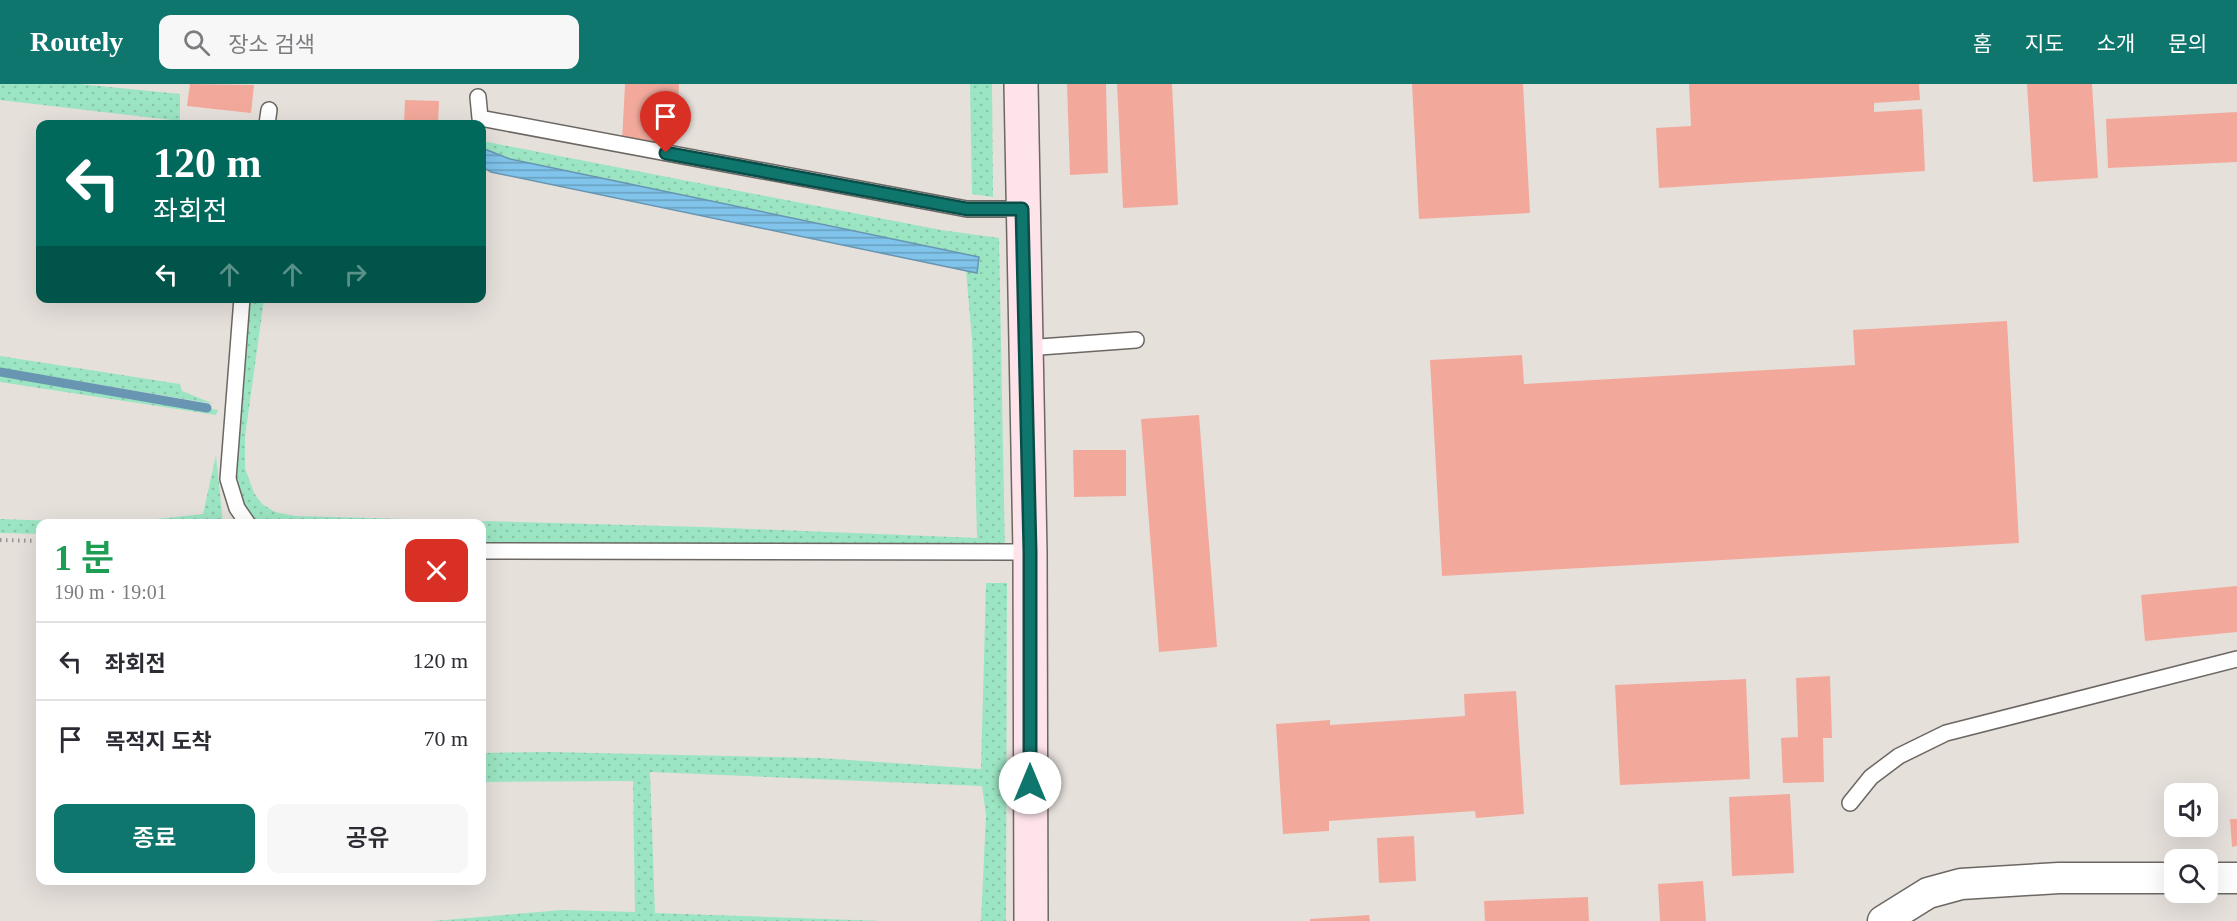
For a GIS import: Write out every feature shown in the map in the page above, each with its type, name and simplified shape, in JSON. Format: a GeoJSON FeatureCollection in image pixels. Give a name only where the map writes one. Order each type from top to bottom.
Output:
{"type":"FeatureCollection","features":[{"type":"Feature","properties":{"kind":"street"},"geometry":{"type":"LineString","coordinates":[[1021,84],[1030,552],[1031,921]]}},
{"type":"Feature","properties":{"kind":"street"},"geometry":{"type":"LineString","coordinates":[[1882,921],[1928,893],[1961,884],[2060,878],[2164,878]]}},
{"type":"Feature","properties":{"kind":"street"},"geometry":{"type":"LineString","coordinates":[[2218,878],[2237,879]]}},
{"type":"Feature","properties":{"kind":"lane"},"geometry":{"type":"LineString","coordinates":[[478,97],[480,118],[967,209],[1022,209]]}},
{"type":"Feature","properties":{"kind":"lane"},"geometry":{"type":"LineString","coordinates":[[242,303],[228,479],[237,507],[245,519]]}},
{"type":"Feature","properties":{"kind":"lane"},"geometry":{"type":"LineString","coordinates":[[1026,348],[1136,340]]}},
{"type":"Feature","properties":{"kind":"lane"},"geometry":{"type":"LineString","coordinates":[[486,551],[1030,552]]}},
{"type":"Feature","properties":{"kind":"lane"},"geometry":{"type":"LineString","coordinates":[[1850,803],[1871,777],[1899,756],[1946,733],[2237,659]]}},
{"type":"Feature","properties":{"kind":"path"},"geometry":{"type":"LineString","coordinates":[[0,540],[36,541]]}},
{"type":"Feature","properties":{"kind":"green space"},"geometry":{"type":"Polygon","coordinates":[[[0,84],[79,84],[180,94],[180,120],[171,120],[0,100],[0,84]]]}},
{"type":"Feature","properties":{"kind":"green space"},"geometry":{"type":"Polygon","coordinates":[[[970,84],[992,84],[993,197],[972,194],[970,84]]]}},
{"type":"Feature","properties":{"kind":"green space"},"geometry":{"type":"Polygon","coordinates":[[[486,142],[941,230],[999,238],[1005,553],[486,554],[486,521],[977,538],[972,340],[966,270],[510,159],[486,150],[486,142]]]}},
{"type":"Feature","properties":{"kind":"green space"},"geometry":{"type":"Polygon","coordinates":[[[246,303],[263,303],[245,437],[245,468],[254,493],[262,504],[275,512],[295,516],[406,519],[246,519],[231,496],[246,303]]]}},
{"type":"Feature","properties":{"kind":"green space"},"geometry":{"type":"Polygon","coordinates":[[[0,356],[180,384],[182,391],[214,404],[0,368],[0,356]]]}},
{"type":"Feature","properties":{"kind":"green space"},"geometry":{"type":"Polygon","coordinates":[[[0,374],[218,410],[216,415],[0,382],[0,374]]]}},
{"type":"Feature","properties":{"kind":"green space"},"geometry":{"type":"Polygon","coordinates":[[[216,455],[223,519],[157,519],[203,514],[216,455]]]}},
{"type":"Feature","properties":{"kind":"green space"},"geometry":{"type":"Polygon","coordinates":[[[0,519],[36,520],[36,534],[0,533],[0,519]]]}},
{"type":"Feature","properties":{"kind":"green space"},"geometry":{"type":"Polygon","coordinates":[[[986,583],[1007,583],[1006,921],[981,921],[986,815],[982,786],[650,772],[655,913],[883,921],[432,921],[563,910],[635,912],[633,781],[486,782],[486,753],[550,752],[820,758],[981,769],[986,583]]]}},
{"type":"Feature","properties":{"kind":"water"},"geometry":{"type":"Polygon","coordinates":[[[486,150],[510,159],[979,257],[977,273],[486,169],[486,150]]]}},
{"type":"Feature","properties":{"kind":"building"},"geometry":{"type":"Polygon","coordinates":[[[190,84],[254,85],[251,113],[187,106],[190,84]]]}},
{"type":"Feature","properties":{"kind":"building"},"geometry":{"type":"Polygon","coordinates":[[[625,84],[679,84],[676,143],[622,141],[625,84]]]}},
{"type":"Feature","properties":{"kind":"building"},"geometry":{"type":"Polygon","coordinates":[[[1067,84],[1106,84],[1108,173],[1070,175],[1067,84]]]}},
{"type":"Feature","properties":{"kind":"building"},"geometry":{"type":"Polygon","coordinates":[[[1117,84],[1172,84],[1178,205],[1123,208],[1117,84]]]}},
{"type":"Feature","properties":{"kind":"building"},"geometry":{"type":"Polygon","coordinates":[[[1412,84],[1523,84],[1530,213],[1419,219],[1412,84]]]}},
{"type":"Feature","properties":{"kind":"building"},"geometry":{"type":"Polygon","coordinates":[[[1689,84],[1919,84],[1920,100],[1874,103],[1874,112],[1922,109],[1925,171],[1659,188],[1656,128],[1691,126],[1689,84]]]}},
{"type":"Feature","properties":{"kind":"building"},"geometry":{"type":"Polygon","coordinates":[[[2027,84],[2092,84],[2098,178],[2033,182],[2027,84]]]}},
{"type":"Feature","properties":{"kind":"building"},"geometry":{"type":"Polygon","coordinates":[[[405,100],[439,101],[438,120],[404,120],[405,100]]]}},
{"type":"Feature","properties":{"kind":"building"},"geometry":{"type":"Polygon","coordinates":[[[2237,112],[2237,162],[2108,168],[2106,119],[2237,112]]]}},
{"type":"Feature","properties":{"kind":"building"},"geometry":{"type":"Polygon","coordinates":[[[2007,321],[2019,543],[1442,576],[1430,360],[1522,355],[1524,384],[1855,365],[1853,330],[2007,321]]]}},
{"type":"Feature","properties":{"kind":"building"},"geometry":{"type":"Polygon","coordinates":[[[1199,415],[1217,647],[1159,652],[1141,419],[1199,415]]]}},
{"type":"Feature","properties":{"kind":"building"},"geometry":{"type":"Polygon","coordinates":[[[1073,450],[1126,450],[1126,496],[1074,497],[1073,450]]]}},
{"type":"Feature","properties":{"kind":"building"},"geometry":{"type":"Polygon","coordinates":[[[2237,586],[2237,632],[2145,641],[2141,595],[2237,586]]]}},
{"type":"Feature","properties":{"kind":"building"},"geometry":{"type":"Polygon","coordinates":[[[1830,676],[1832,738],[1823,738],[1824,782],[1783,783],[1781,738],[1798,737],[1796,678],[1830,676]]]}},
{"type":"Feature","properties":{"kind":"building"},"geometry":{"type":"Polygon","coordinates":[[[1746,679],[1750,779],[1620,785],[1615,685],[1746,679]]]}},
{"type":"Feature","properties":{"kind":"building"},"geometry":{"type":"Polygon","coordinates":[[[1516,691],[1524,814],[1476,818],[1475,811],[1329,821],[1329,831],[1283,834],[1276,724],[1330,720],[1330,725],[1465,716],[1464,694],[1516,691]]]}},
{"type":"Feature","properties":{"kind":"building"},"geometry":{"type":"Polygon","coordinates":[[[1790,794],[1794,873],[1732,876],[1729,797],[1790,794]]]}},
{"type":"Feature","properties":{"kind":"building"},"geometry":{"type":"Polygon","coordinates":[[[2230,819],[2237,819],[2237,846],[2232,847],[2230,819]]]}},
{"type":"Feature","properties":{"kind":"building"},"geometry":{"type":"Polygon","coordinates":[[[1414,836],[1416,881],[1379,883],[1377,838],[1414,836]]]}},
{"type":"Feature","properties":{"kind":"building"},"geometry":{"type":"Polygon","coordinates":[[[1703,881],[1706,921],[1660,921],[1658,884],[1703,881]]]}},
{"type":"Feature","properties":{"kind":"building"},"geometry":{"type":"Polygon","coordinates":[[[1588,897],[1589,921],[1485,921],[1484,901],[1588,897]]]}},
{"type":"Feature","properties":{"kind":"building"},"geometry":{"type":"Polygon","coordinates":[[[1369,915],[1370,921],[1310,921],[1310,919],[1369,915]]]}},
{"type":"Feature","properties":{"kind":"waterway"},"geometry":{"type":"LineString","coordinates":[[0,372],[207,408]]}},
{"type":"Feature","properties":{"kind":"route"},"geometry":{"type":"LineString","coordinates":[[666,153],[967,209],[1022,209],[1030,552],[1030,783]]}}]}
